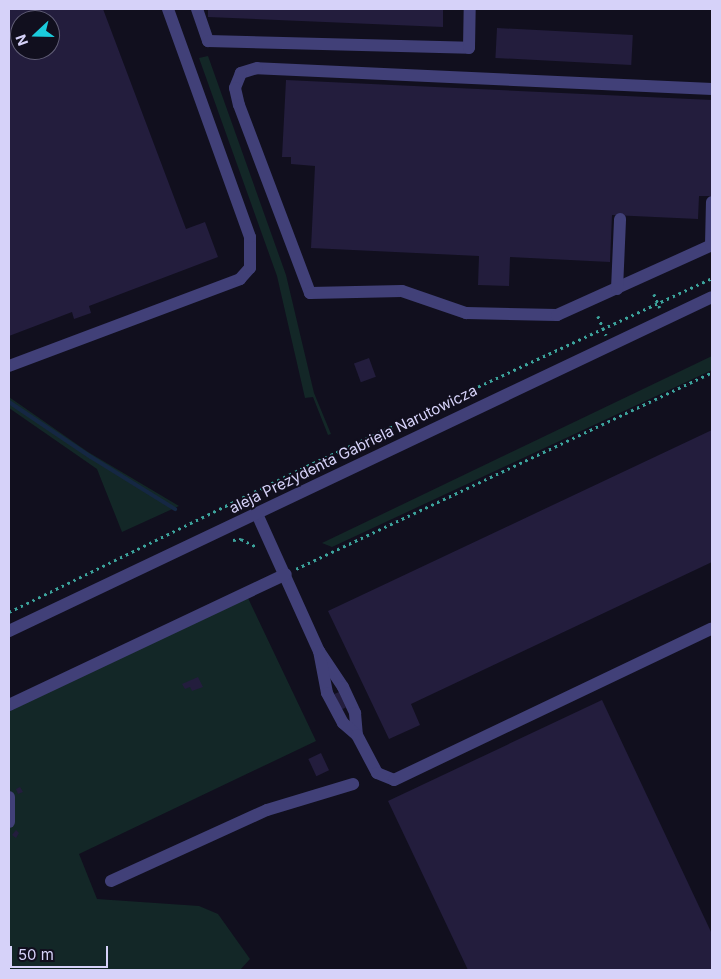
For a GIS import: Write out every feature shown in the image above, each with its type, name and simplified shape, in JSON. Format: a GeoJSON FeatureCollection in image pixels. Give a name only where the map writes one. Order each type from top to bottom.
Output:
{"type":"FeatureCollection","features":[{"type":"Feature","properties":{"kind":"street"},"geometry":{"type":"LineString","coordinates":[[9,366],[240,279],[250,268],[250,237],[168,9]]}},
{"type":"Feature","properties":{"kind":"street"},"geometry":{"type":"LineString","coordinates":[[197,9],[208,41],[469,48],[470,9]]}},
{"type":"Feature","properties":{"kind":"street"},"geometry":{"type":"LineString","coordinates":[[712,89],[257,68],[246,70],[237,79],[239,105],[310,293],[402,291],[466,313],[556,315],[712,245],[712,202]]}},
{"type":"Feature","properties":{"kind":"street"},"geometry":{"type":"LineString","coordinates":[[617,289],[620,219]]}},
{"type":"Feature","properties":{"kind":"street","name":"aleja Prezydenta Gabriela Narutowicza"},"geometry":{"type":"LineString","coordinates":[[9,631],[226,529],[609,343],[712,297]]}},
{"type":"Feature","properties":{"kind":"street"},"geometry":{"type":"LineString","coordinates":[[257,514],[286,574],[319,651],[343,687],[355,713],[357,735],[377,773],[394,780],[712,628]]}},
{"type":"Feature","properties":{"kind":"street"},"geometry":{"type":"LineString","coordinates":[[9,705],[286,574]]}},
{"type":"Feature","properties":{"kind":"street"},"geometry":{"type":"LineString","coordinates":[[111,881],[267,810],[353,784]]}},
{"type":"Feature","properties":{"kind":"street"},"geometry":{"type":"LineString","coordinates":[[9,797],[9,822]]}},
{"type":"Feature","properties":{"kind":"path"},"geometry":{"type":"LineString","coordinates":[[9,612],[218,510],[603,327],[712,278]]}},
{"type":"Feature","properties":{"kind":"path"},"geometry":{"type":"LineString","coordinates":[[654,294],[666,318]]}},
{"type":"Feature","properties":{"kind":"path"},"geometry":{"type":"LineString","coordinates":[[598,316],[609,343]]}},
{"type":"Feature","properties":{"kind":"path"},"geometry":{"type":"LineString","coordinates":[[286,574],[712,372]]}},
{"type":"Feature","properties":{"kind":"path"},"geometry":{"type":"LineString","coordinates":[[218,510],[232,540],[250,542],[262,553]]}},
{"type":"Feature","properties":{"kind":"green space"},"geometry":{"type":"Polygon","coordinates":[[[208,56],[286,275],[314,393],[331,434],[328,435],[313,397],[305,398],[277,276],[199,58],[208,56]]]}},
{"type":"Feature","properties":{"kind":"green space"},"geometry":{"type":"Polygon","coordinates":[[[712,356],[712,370],[332,547],[322,543],[712,356]]]}},
{"type":"Feature","properties":{"kind":"green space"},"geometry":{"type":"Polygon","coordinates":[[[9,397],[88,452],[179,506],[122,532],[97,469],[9,408],[9,397]]]}},
{"type":"Feature","properties":{"kind":"green space"},"geometry":{"type":"Polygon","coordinates":[[[247,596],[316,741],[79,854],[97,899],[199,906],[218,914],[250,959],[240,970],[9,970],[9,709],[247,596]]]}},
{"type":"Feature","properties":{"kind":"building"},"geometry":{"type":"Polygon","coordinates":[[[9,9],[103,9],[186,229],[205,222],[218,257],[89,306],[91,313],[74,319],[72,312],[9,336],[9,9]]]}},
{"type":"Feature","properties":{"kind":"building"},"geometry":{"type":"Polygon","coordinates":[[[208,9],[443,9],[443,27],[208,17],[208,9]]]}},
{"type":"Feature","properties":{"kind":"building"},"geometry":{"type":"Polygon","coordinates":[[[497,28],[633,35],[631,65],[495,58],[497,28]]]}},
{"type":"Feature","properties":{"kind":"building"},"geometry":{"type":"Polygon","coordinates":[[[286,80],[712,100],[712,196],[699,196],[698,219],[612,215],[610,262],[510,257],[509,286],[478,285],[479,256],[311,248],[315,166],[291,164],[291,157],[282,157],[286,80]]]}},
{"type":"Feature","properties":{"kind":"building"},"geometry":{"type":"Polygon","coordinates":[[[369,358],[376,377],[361,382],[354,363],[369,358]]]}},
{"type":"Feature","properties":{"kind":"building"},"geometry":{"type":"Polygon","coordinates":[[[712,430],[712,562],[411,704],[420,725],[389,739],[328,611],[712,430]]]}},
{"type":"Feature","properties":{"kind":"building"},"geometry":{"type":"Polygon","coordinates":[[[198,677],[203,687],[192,691],[190,687],[185,689],[182,684],[198,677]]]}},
{"type":"Feature","properties":{"kind":"building"},"geometry":{"type":"Polygon","coordinates":[[[339,692],[346,708],[341,710],[334,694],[339,692]]]}},
{"type":"Feature","properties":{"kind":"building"},"geometry":{"type":"Polygon","coordinates":[[[602,700],[712,934],[712,970],[468,970],[388,801],[602,700]]]}},
{"type":"Feature","properties":{"kind":"building"},"geometry":{"type":"Polygon","coordinates":[[[321,753],[329,770],[316,776],[308,759],[321,753]]]}},
{"type":"Feature","properties":{"kind":"building"},"geometry":{"type":"Polygon","coordinates":[[[20,787],[23,792],[18,794],[16,789],[20,787]]]}},
{"type":"Feature","properties":{"kind":"building"},"geometry":{"type":"Polygon","coordinates":[[[16,830],[19,833],[16,838],[12,835],[16,830]]]}},
{"type":"Feature","properties":{"kind":"waterway"},"geometry":{"type":"LineString","coordinates":[[9,402],[91,457],[175,509]]}}]}
